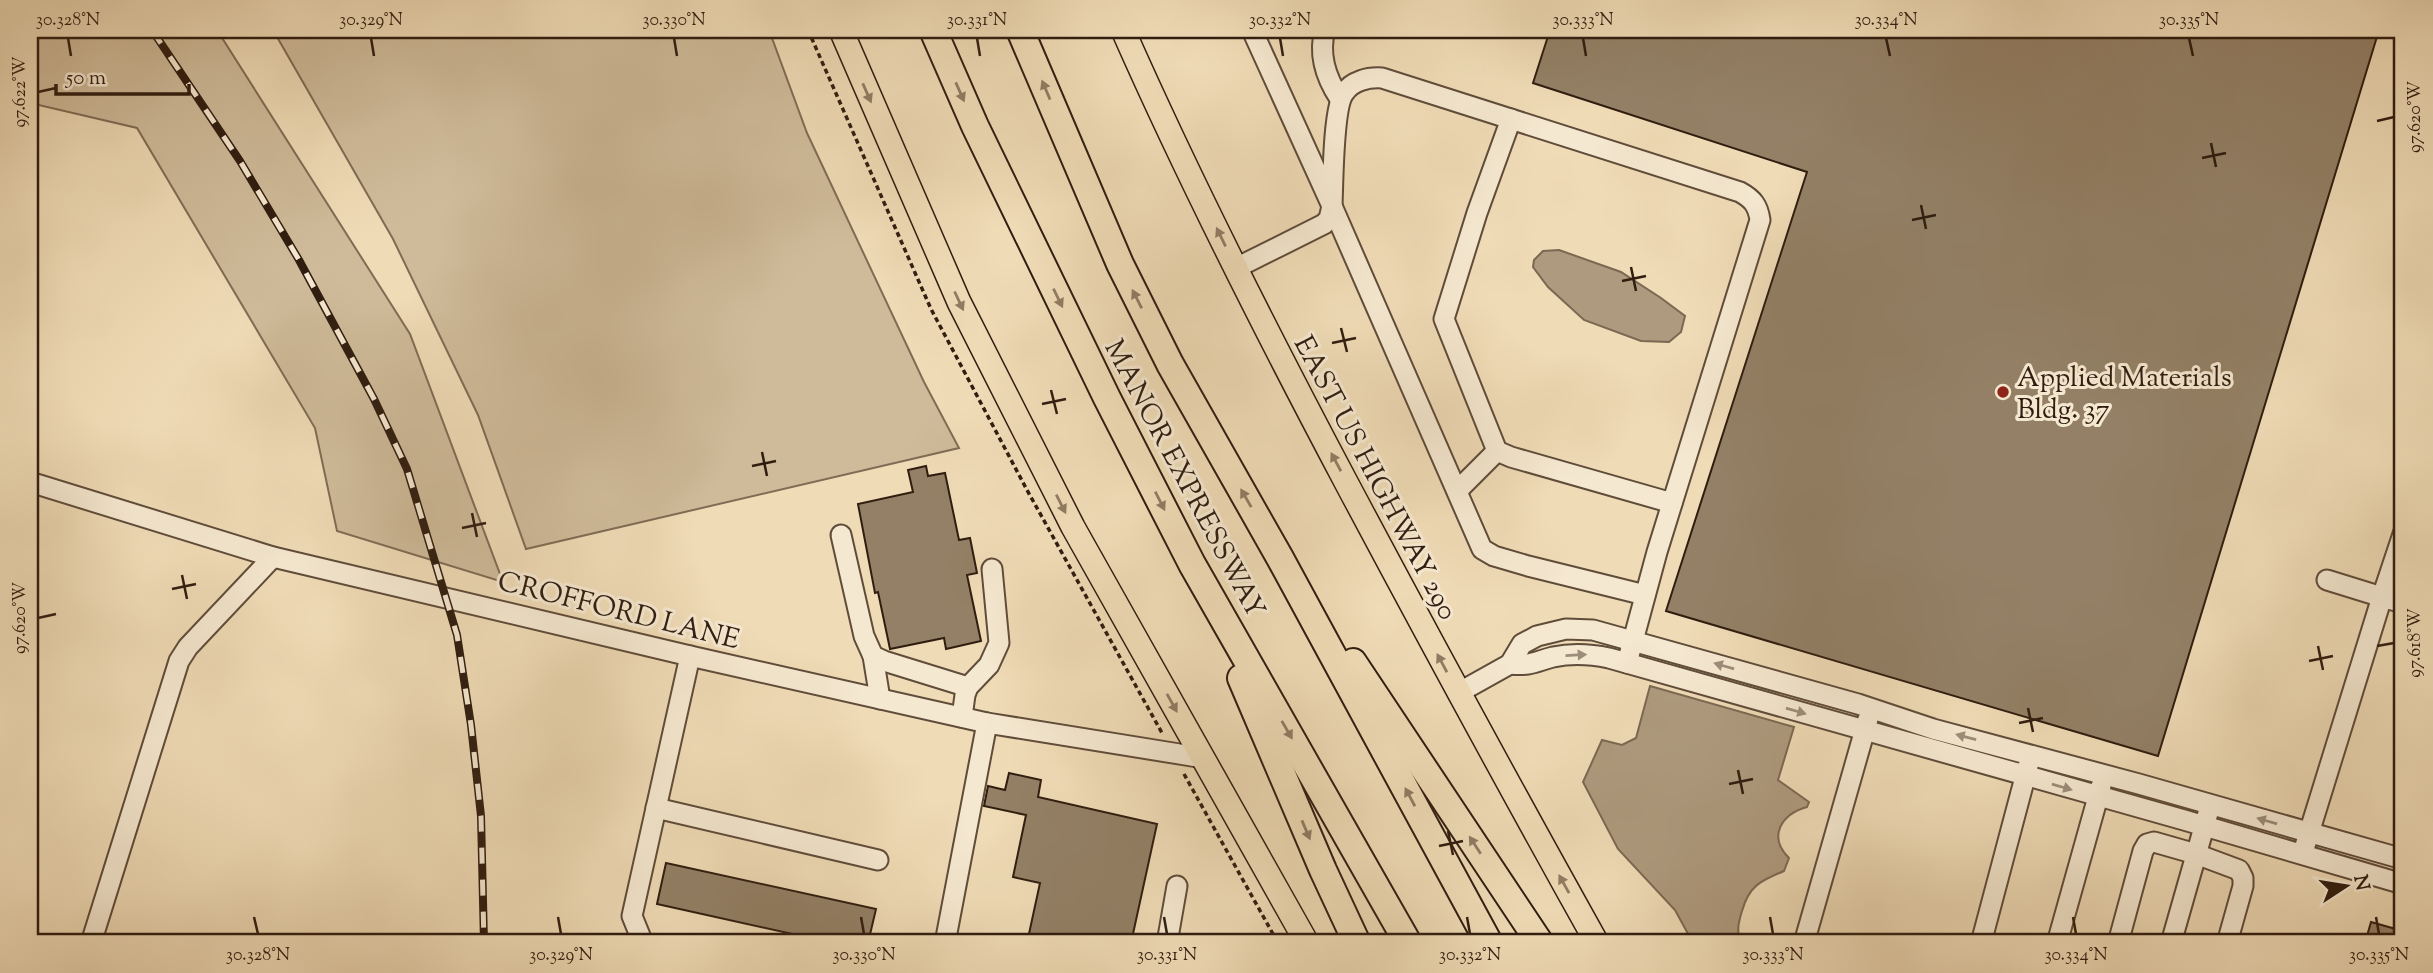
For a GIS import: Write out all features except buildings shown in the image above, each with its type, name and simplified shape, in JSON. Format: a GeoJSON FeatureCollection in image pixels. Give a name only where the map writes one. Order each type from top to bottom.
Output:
{"type":"FeatureCollection","features":[{"type":"Feature","properties":{"kind":"highway","name":"MANOR EXPRESSWAY"},"geometry":{"type":"LineString","coordinates":[[933,30],[975,126],[1107,398],[1192,564],[1408,943]]}},
{"type":"Feature","properties":{"kind":"highway","name":"MANOR EXPRESSWAY"},"geometry":{"type":"LineString","coordinates":[[1020,30],[1120,264],[1170,364],[1280,558],[1489,943]]}},
{"type":"Feature","properties":{"kind":"highway"},"geometry":{"type":"LineString","coordinates":[[1280,558],[1390,715],[1540,943]]}},
{"type":"Feature","properties":{"kind":"highway"},"geometry":{"type":"LineString","coordinates":[[1192,564],[1322,870],[1357,943]]}},
{"type":"Feature","properties":{"kind":"main road"},"geometry":{"type":"LineString","coordinates":[[841,30],[958,302],[1073,527],[1307,943]]}},
{"type":"Feature","properties":{"kind":"main road","name":"EAST US HIGHWAY 290"},"geometry":{"type":"LineString","coordinates":[[1123,30],[1265,328],[1458,693],[1597,943]]}},
{"type":"Feature","properties":{"kind":"street"},"geometry":{"type":"LineString","coordinates":[[1252,30],[1482,549],[1494,556],[1646,595]]}},
{"type":"Feature","properties":{"kind":"street"},"geometry":{"type":"LineString","coordinates":[[1236,268],[1329,219],[1340,99],[1330,83],[1322,57],[1325,30]]}},
{"type":"Feature","properties":{"kind":"street"},"geometry":{"type":"LineString","coordinates":[[1340,99],[1352,85],[1370,78],[1382,78],[1740,192],[1749,196],[1759,210],[1760,220],[1672,503],[1627,663]]}},
{"type":"Feature","properties":{"kind":"street"},"geometry":{"type":"LineString","coordinates":[[1511,119],[1444,319],[1497,451],[1672,503]]}},
{"type":"Feature","properties":{"kind":"street"},"geometry":{"type":"LineString","coordinates":[[1457,491],[1497,451]]}},
{"type":"Feature","properties":{"kind":"street","name":"CROFFORD LANE"},"geometry":{"type":"LineString","coordinates":[[30,482],[273,557],[690,656],[987,723],[1204,758]]}},
{"type":"Feature","properties":{"kind":"street"},"geometry":{"type":"LineString","coordinates":[[2302,854],[2403,534]]}},
{"type":"Feature","properties":{"kind":"street"},"geometry":{"type":"LineString","coordinates":[[841,535],[864,636],[873,656],[880,699]]}},
{"type":"Feature","properties":{"kind":"street"},"geometry":{"type":"LineString","coordinates":[[91,943],[179,661],[188,647],[273,557]]}},
{"type":"Feature","properties":{"kind":"street"},"geometry":{"type":"LineString","coordinates":[[962,717],[968,687],[989,665],[999,643],[992,569]]}},
{"type":"Feature","properties":{"kind":"street"},"geometry":{"type":"LineString","coordinates":[[2327,580],[2403,603]]}},
{"type":"Feature","properties":{"kind":"street"},"geometry":{"type":"LineString","coordinates":[[1458,693],[1510,664],[1522,644],[1552,631],[1581,629],[1634,640],[1871,708],[1933,729],[2403,859]]}},
{"type":"Feature","properties":{"kind":"street"},"geometry":{"type":"LineString","coordinates":[[1510,664],[1529,666],[1551,658],[1592,654],[2203,825],[2403,884]]}},
{"type":"Feature","properties":{"kind":"street"},"geometry":{"type":"LineString","coordinates":[[643,943],[632,916],[690,656]]}},
{"type":"Feature","properties":{"kind":"street"},"geometry":{"type":"LineString","coordinates":[[873,656],[968,687]]}},
{"type":"Feature","properties":{"kind":"street"},"geometry":{"type":"LineString","coordinates":[[1804,943],[1871,708]]}},
{"type":"Feature","properties":{"kind":"street"},"geometry":{"type":"LineString","coordinates":[[945,943],[987,723]]}},
{"type":"Feature","properties":{"kind":"street"},"geometry":{"type":"LineString","coordinates":[[1981,943],[2032,755]]}},
{"type":"Feature","properties":{"kind":"street"},"geometry":{"type":"LineString","coordinates":[[2057,943],[2104,775]]}},
{"type":"Feature","properties":{"kind":"street"},"geometry":{"type":"LineString","coordinates":[[2171,943],[2203,825],[2211,805]]}},
{"type":"Feature","properties":{"kind":"street"},"geometry":{"type":"LineString","coordinates":[[656,807],[878,860]]}},
{"type":"Feature","properties":{"kind":"street"},"geometry":{"type":"LineString","coordinates":[[2118,943],[2143,851],[2147,844],[2154,842],[2239,870],[2243,886],[2227,943]]}},
{"type":"Feature","properties":{"kind":"street"},"geometry":{"type":"LineString","coordinates":[[1167,943],[1177,886]]}},
{"type":"Feature","properties":{"kind":"shaded area"},"geometry":{"type":"Polygon","coordinates":[[[30,30],[217,30],[410,334],[503,582],[337,531],[315,428],[137,128],[30,103],[30,30]]]}},
{"type":"Feature","properties":{"kind":"shaded area"},"geometry":{"type":"Polygon","coordinates":[[[273,30],[769,30],[807,133],[924,382],[959,448],[526,549],[478,415],[393,239],[273,30]]]}},
{"type":"Feature","properties":{"kind":"shaded area"},"geometry":{"type":"Polygon","coordinates":[[[1559,250],[1621,272],[1661,298],[1685,316],[1681,332],[1669,342],[1641,341],[1584,320],[1548,287],[1533,267],[1534,260],[1543,251],[1559,250]]]}},
{"type":"Feature","properties":{"kind":"shaded area"},"geometry":{"type":"Polygon","coordinates":[[[1650,686],[1794,727],[1778,780],[1809,802],[1807,807],[1791,815],[1780,827],[1779,842],[1789,858],[1784,871],[1762,881],[1748,896],[1739,923],[1740,943],[1693,943],[1675,910],[1618,849],[1583,782],[1602,740],[1622,745],[1636,738],[1650,686]]]}},
{"type":"Feature","properties":{"kind":"railway"},"geometry":{"type":"LineString","coordinates":[[152,30],[240,161],[299,260],[374,399],[407,469],[457,635],[481,816],[484,943]]}},
{"type":"Feature","properties":{"kind":"place","name":"Applied Materials Bldg. 37"},"geometry":{"type":"Point","coordinates":[2003,392]}}]}
